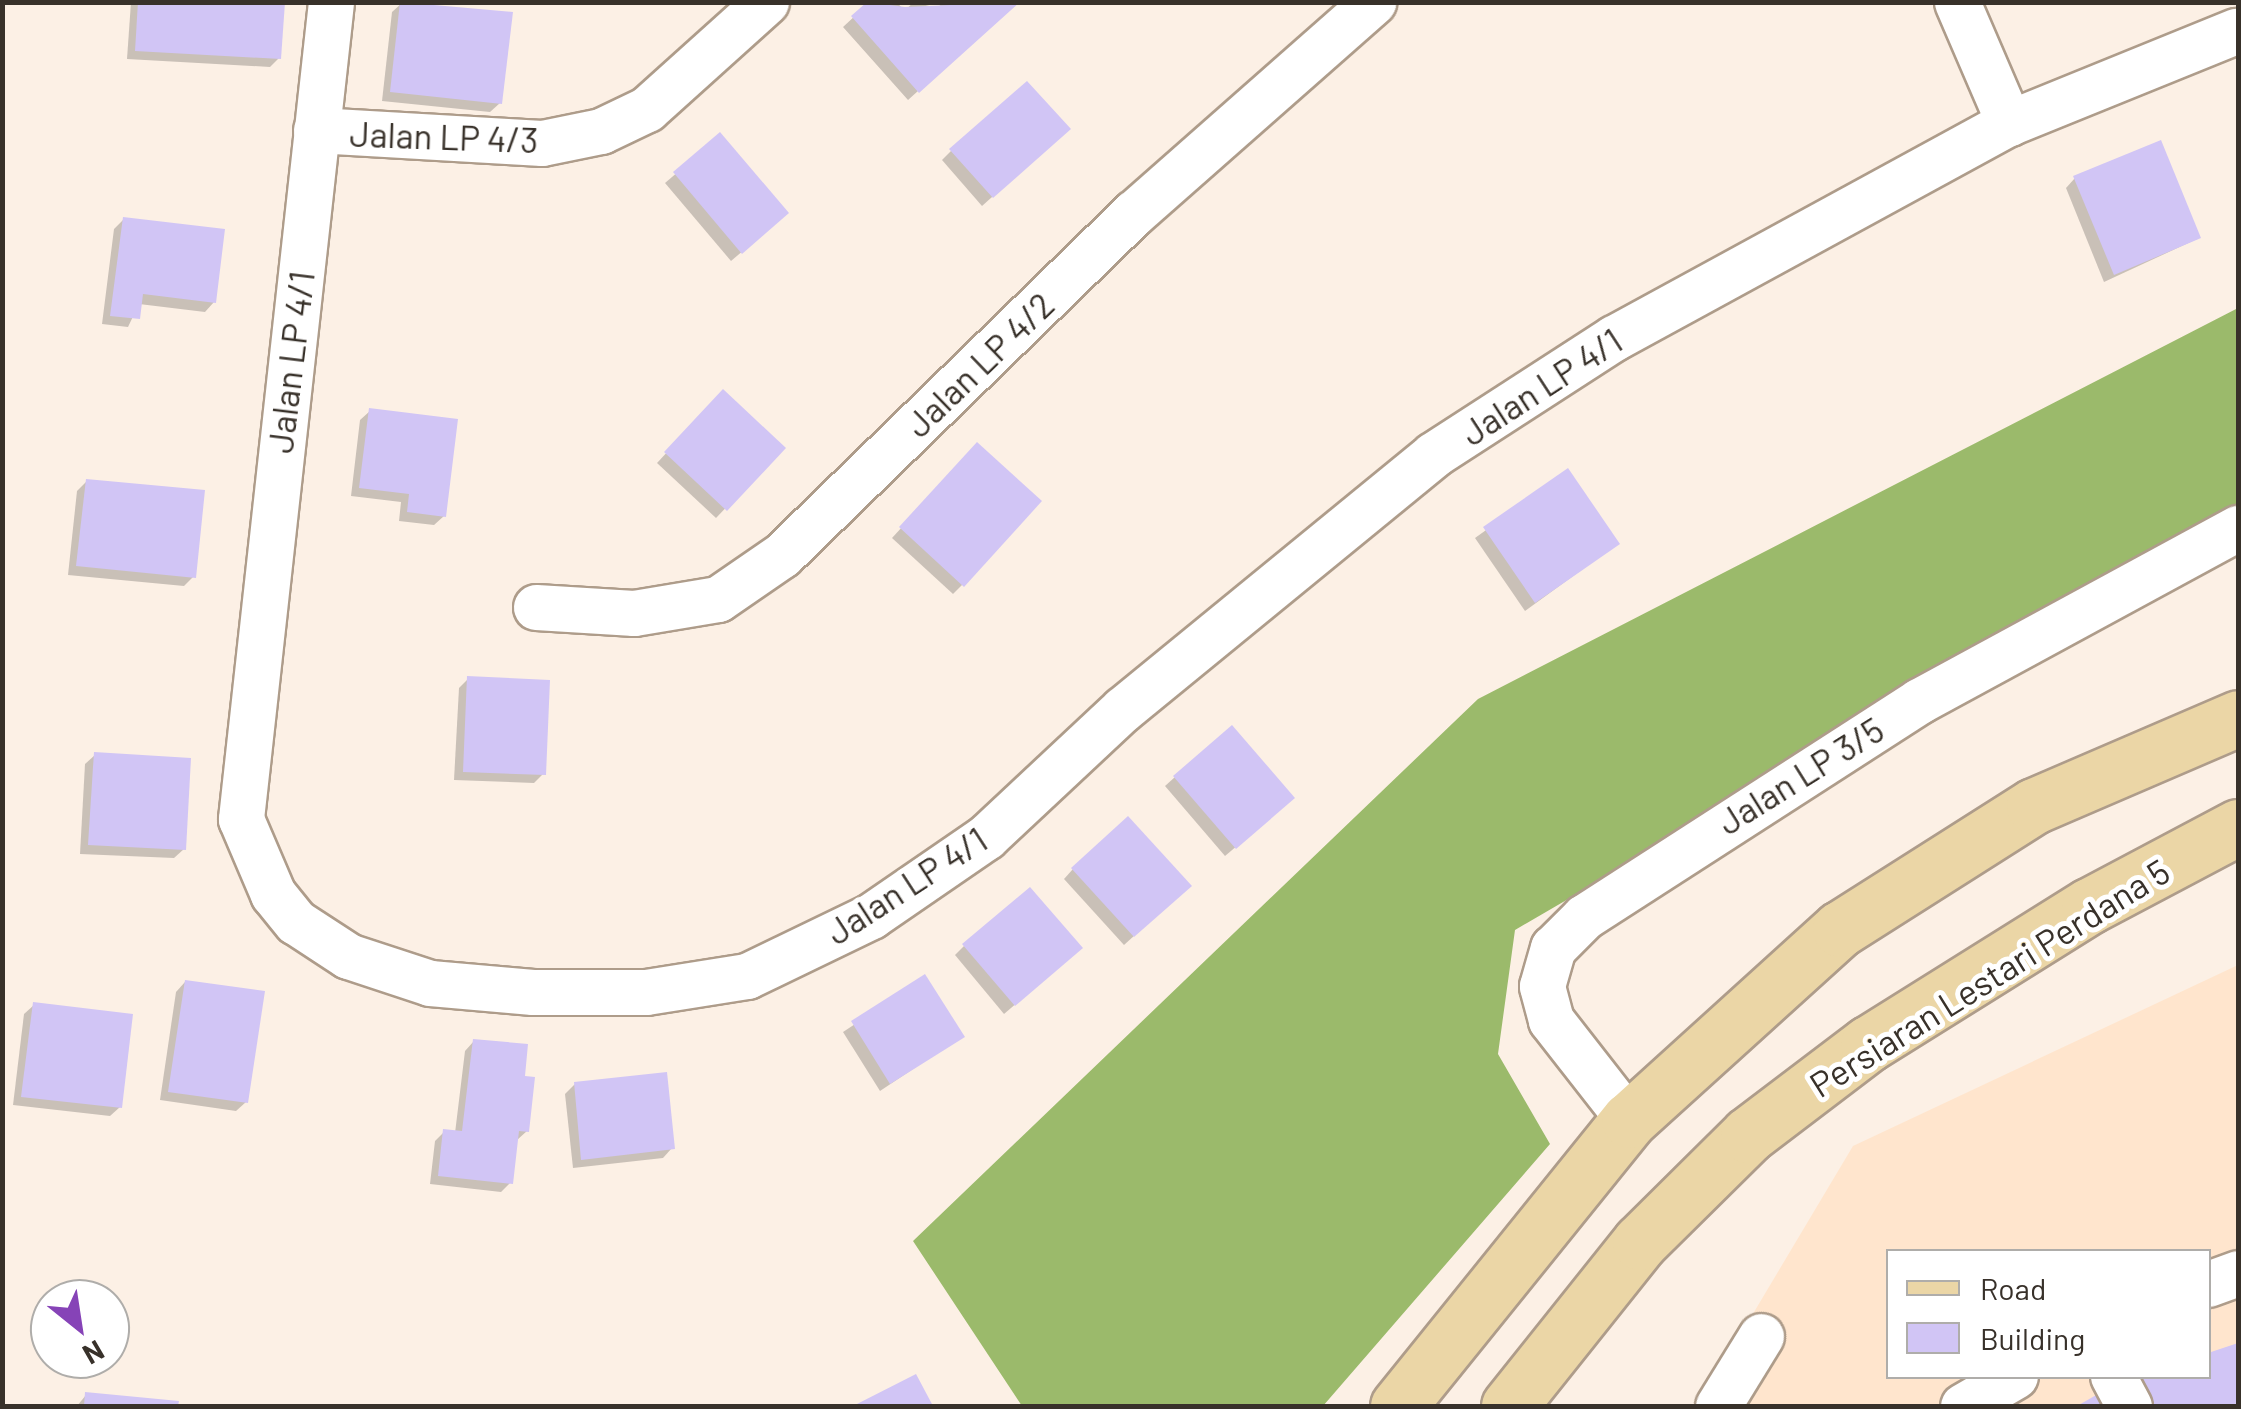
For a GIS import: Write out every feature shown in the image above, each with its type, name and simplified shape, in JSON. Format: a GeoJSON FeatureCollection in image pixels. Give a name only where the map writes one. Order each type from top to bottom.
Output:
{"type":"FeatureCollection","features":[{"type":"Feature","properties":{"kind":"main road"},"geometry":{"type":"LineString","coordinates":[[1398,1406],[1629,1120],[1840,929],[2034,806],[2238,718]]}},
{"type":"Feature","properties":{"kind":"main road","name":"Persiaran Lestari Perdana 5"},"geometry":{"type":"LineString","coordinates":[[1509,1406],[1640,1242],[1748,1135],[1884,1034],[2089,906],[2238,826]]}},
{"type":"Feature","properties":{"kind":"street","name":"Jalan LP 4/1"},"geometry":{"type":"LineString","coordinates":[[331,2],[240,820],[254,862],[296,922],[348,956],[430,983],[646,992],[747,976],[871,916],[986,837],[1137,697],[1433,455],[1614,338],[2009,123],[2234,24]]}},
{"type":"Feature","properties":{"kind":"street","name":"Jalan LP 4/3"},"geometry":{"type":"LineString","coordinates":[[316,130],[542,143],[602,131],[647,109],[766,2]]}},
{"type":"Feature","properties":{"kind":"street","name":"Jalan LP 4/2"},"geometry":{"type":"LineString","coordinates":[[536,607],[634,613],[718,599],[782,554],[1134,214],[1373,2]]}},
{"type":"Feature","properties":{"kind":"street"},"geometry":{"type":"LineString","coordinates":[[1957,2],[2009,123]]}},
{"type":"Feature","properties":{"kind":"street","name":"Jalan LP 3/5"},"geometry":{"type":"LineString","coordinates":[[1629,1120],[1551,1020],[1542,986],[1553,948],[1584,917],[1920,702],[2238,528]]}},
{"type":"Feature","properties":{"kind":"street"},"geometry":{"type":"LineString","coordinates":[[2211,1283],[2238,1274]]}},
{"type":"Feature","properties":{"kind":"street"},"geometry":{"type":"LineString","coordinates":[[1718,1406],[1761,1336]]}},
{"type":"Feature","properties":{"kind":"street"},"geometry":{"type":"LineString","coordinates":[[1964,1406],[2010,1379]]}},
{"type":"Feature","properties":{"kind":"street"},"geometry":{"type":"LineString","coordinates":[[2115,1379],[2129,1406]]}},
{"type":"Feature","properties":{"kind":"shaded area"},"geometry":{"type":"Polygon","coordinates":[[[2238,965],[2238,1406],[1698,1406],[1853,1146],[2238,965]]]}},
{"type":"Feature","properties":{"kind":"green space"},"geometry":{"type":"Polygon","coordinates":[[[2238,308],[2238,509],[1515,930],[1498,1054],[1550,1144],[1323,1406],[1022,1406],[913,1241],[1478,699],[2238,308]]]}},
{"type":"Feature","properties":{"kind":"building"},"geometry":{"type":"Polygon","coordinates":[[[138,2],[285,2],[281,59],[135,51],[138,2]]]}},
{"type":"Feature","properties":{"kind":"building"},"geometry":{"type":"Polygon","coordinates":[[[400,2],[513,12],[502,104],[390,92],[400,2]]]}},
{"type":"Feature","properties":{"kind":"building"},"geometry":{"type":"Polygon","coordinates":[[[867,2],[905,7],[1020,2],[919,93],[851,16],[867,2]]]}},
{"type":"Feature","properties":{"kind":"building"},"geometry":{"type":"Polygon","coordinates":[[[1027,81],[1071,129],[993,198],[949,149],[1027,81]]]}},
{"type":"Feature","properties":{"kind":"building"},"geometry":{"type":"Polygon","coordinates":[[[720,132],[789,213],[742,254],[673,172],[720,132]]]}},
{"type":"Feature","properties":{"kind":"building"},"geometry":{"type":"Polygon","coordinates":[[[2161,140],[2201,238],[2114,275],[2073,176],[2161,140]]]}},
{"type":"Feature","properties":{"kind":"building"},"geometry":{"type":"Polygon","coordinates":[[[123,217],[225,229],[216,303],[143,294],[140,319],[110,316],[123,217]]]}},
{"type":"Feature","properties":{"kind":"building"},"geometry":{"type":"Polygon","coordinates":[[[723,389],[786,448],[727,511],[664,452],[723,389]]]}},
{"type":"Feature","properties":{"kind":"building"},"geometry":{"type":"Polygon","coordinates":[[[369,408],[458,419],[446,517],[407,512],[409,494],[359,488],[369,408]]]}},
{"type":"Feature","properties":{"kind":"building"},"geometry":{"type":"Polygon","coordinates":[[[977,442],[1042,501],[964,587],[899,527],[977,442]]]}},
{"type":"Feature","properties":{"kind":"building"},"geometry":{"type":"Polygon","coordinates":[[[1568,468],[1620,544],[1535,603],[1483,527],[1568,468]]]}},
{"type":"Feature","properties":{"kind":"building"},"geometry":{"type":"Polygon","coordinates":[[[86,479],[205,490],[196,578],[76,566],[86,479]]]}},
{"type":"Feature","properties":{"kind":"building"},"geometry":{"type":"Polygon","coordinates":[[[467,676],[550,680],[546,775],[463,772],[467,676]]]}},
{"type":"Feature","properties":{"kind":"building"},"geometry":{"type":"Polygon","coordinates":[[[1232,725],[1295,798],[1236,849],[1173,776],[1232,725]]]}},
{"type":"Feature","properties":{"kind":"building"},"geometry":{"type":"Polygon","coordinates":[[[94,752],[191,758],[186,850],[88,845],[94,752]]]}},
{"type":"Feature","properties":{"kind":"building"},"geometry":{"type":"Polygon","coordinates":[[[1128,816],[1192,886],[1134,937],[1071,868],[1128,816]]]}},
{"type":"Feature","properties":{"kind":"building"},"geometry":{"type":"Polygon","coordinates":[[[1030,887],[1083,948],[1015,1006],[962,944],[1030,887]]]}},
{"type":"Feature","properties":{"kind":"building"},"geometry":{"type":"Polygon","coordinates":[[[925,974],[965,1037],[890,1084],[851,1021],[925,974]]]}},
{"type":"Feature","properties":{"kind":"building"},"geometry":{"type":"Polygon","coordinates":[[[185,980],[265,991],[248,1103],[168,1092],[185,980]]]}},
{"type":"Feature","properties":{"kind":"building"},"geometry":{"type":"Polygon","coordinates":[[[33,1002],[133,1014],[122,1108],[21,1097],[33,1002]]]}},
{"type":"Feature","properties":{"kind":"building"},"geometry":{"type":"Polygon","coordinates":[[[473,1039],[528,1044],[525,1076],[535,1077],[529,1132],[519,1131],[513,1184],[438,1176],[443,1129],[462,1131],[473,1039]]]}},
{"type":"Feature","properties":{"kind":"building"},"geometry":{"type":"Polygon","coordinates":[[[667,1072],[675,1149],[581,1160],[574,1082],[667,1072]]]}},
{"type":"Feature","properties":{"kind":"building"},"geometry":{"type":"Polygon","coordinates":[[[2238,1343],[2238,1406],[2142,1406],[2138,1379],[2211,1379],[2211,1352],[2238,1343]]]}},
{"type":"Feature","properties":{"kind":"building"},"geometry":{"type":"Polygon","coordinates":[[[916,1374],[933,1406],[853,1406],[916,1374]]]}},
{"type":"Feature","properties":{"kind":"building"},"geometry":{"type":"Polygon","coordinates":[[[2105,1390],[2113,1406],[2077,1406],[2105,1390]]]}},
{"type":"Feature","properties":{"kind":"building"},"geometry":{"type":"Polygon","coordinates":[[[85,1392],[179,1401],[178,1406],[84,1406],[85,1392]]]}}]}
